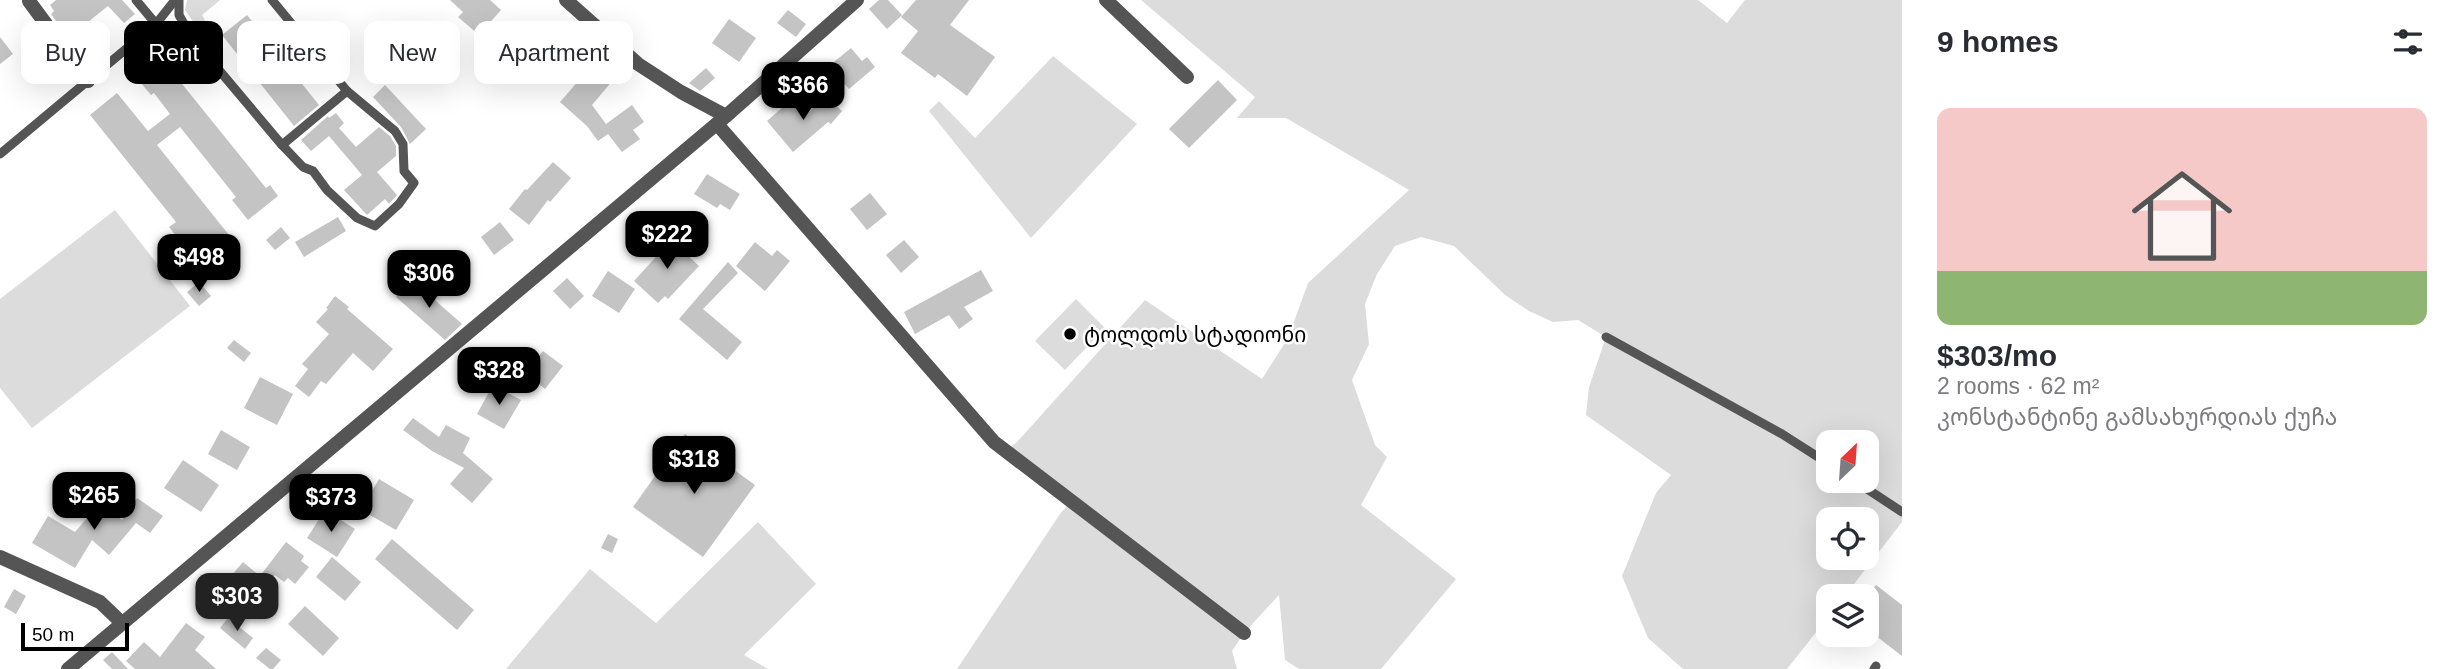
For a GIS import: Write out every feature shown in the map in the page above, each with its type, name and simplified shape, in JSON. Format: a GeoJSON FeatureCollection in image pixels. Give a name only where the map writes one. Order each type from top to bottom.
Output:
{"type":"FeatureCollection","features":[{"type":"Feature","properties":{"kind":"street"},"geometry":{"type":"LineString","coordinates":[[29,0],[44,21]]}},
{"type":"Feature","properties":{"kind":"street"},"geometry":{"type":"LineString","coordinates":[[566,0],[638,64],[721,120],[994,442],[1244,633]]}},
{"type":"Feature","properties":{"kind":"street"},"geometry":{"type":"LineString","coordinates":[[71,668],[721,120],[857,0]]}},
{"type":"Feature","properties":{"kind":"street"},"geometry":{"type":"LineString","coordinates":[[1106,0],[1187,78]]}},
{"type":"Feature","properties":{"kind":"street"},"geometry":{"type":"LineString","coordinates":[[0,557],[100,602],[122,623]]}},
{"type":"Feature","properties":{"kind":"lane"},"geometry":{"type":"LineString","coordinates":[[136,0],[154,21]]}},
{"type":"Feature","properties":{"kind":"lane"},"geometry":{"type":"LineString","coordinates":[[159,21],[177,0]]}},
{"type":"Feature","properties":{"kind":"lane"},"geometry":{"type":"LineString","coordinates":[[177,0],[179,15],[192,38],[282,145],[303,167],[313,171],[327,191],[356,218],[375,226],[399,204],[414,183],[404,171],[403,144],[395,131],[347,91],[272,0]]}},
{"type":"Feature","properties":{"kind":"lane"},"geometry":{"type":"LineString","coordinates":[[110,63],[124,51]]}},
{"type":"Feature","properties":{"kind":"lane"},"geometry":{"type":"LineString","coordinates":[[0,154],[84,84]]}},
{"type":"Feature","properties":{"kind":"lane"},"geometry":{"type":"LineString","coordinates":[[282,145],[347,91]]}},
{"type":"Feature","properties":{"kind":"lane"},"geometry":{"type":"LineString","coordinates":[[1606,337],[1782,433],[1816,455]]}},
{"type":"Feature","properties":{"kind":"lane"},"geometry":{"type":"LineString","coordinates":[[1875,494],[1902,512]]}},
{"type":"Feature","properties":{"kind":"shaded area"},"geometry":{"type":"Polygon","coordinates":[[[187,0],[220,0],[202,15],[204,21],[193,21],[185,10],[187,0]]]}},
{"type":"Feature","properties":{"kind":"shaded area"},"geometry":{"type":"Polygon","coordinates":[[[1141,0],[1698,0],[1727,23],[1745,0],[1902,0],[1902,522],[1879,552],[1879,507],[1816,507],[1816,570],[1865,570],[1854,584],[1816,584],[1816,632],[1787,669],[1683,669],[1648,638],[1622,576],[1656,493],[1671,475],[1586,415],[1589,387],[1606,337],[1578,320],[1553,322],[1529,311],[1505,295],[1454,246],[1421,237],[1395,246],[1377,274],[1365,304],[1369,344],[1352,380],[1375,445],[1387,457],[1361,505],[1456,579],[1381,669],[1299,669],[1285,660],[1279,595],[1244,633],[1232,651],[1237,669],[957,669],[1071,501],[1006,451],[1145,300],[1262,379],[1288,338],[1308,283],[1409,190],[1286,118],[1237,118],[1255,97],[1141,0]]]}},
{"type":"Feature","properties":{"kind":"shaded area"},"geometry":{"type":"Polygon","coordinates":[[[1053,56],[1137,124],[1031,238],[929,111],[939,101],[975,138],[1053,56]]]}},
{"type":"Feature","properties":{"kind":"shaded area"},"geometry":{"type":"Polygon","coordinates":[[[115,210],[190,306],[32,428],[0,388],[0,299],[115,210]]]}},
{"type":"Feature","properties":{"kind":"shaded area","name":"ტოლდოს სტადიონი"},"geometry":{"type":"Polygon","coordinates":[[[1076,299],[1105,328],[1065,370],[1035,341],[1076,299]]]}},
{"type":"Feature","properties":{"kind":"shaded area"},"geometry":{"type":"Polygon","coordinates":[[[758,522],[816,584],[744,655],[768,669],[506,669],[590,569],[656,623],[758,522]]]}},
{"type":"Feature","properties":{"kind":"building"},"geometry":{"type":"Polygon","coordinates":[[[56,0],[122,0],[135,14],[124,23],[108,6],[89,21],[56,21],[51,14],[54,11],[50,5],[56,0]]]}},
{"type":"Feature","properties":{"kind":"building"},"geometry":{"type":"Polygon","coordinates":[[[450,0],[490,0],[501,10],[491,21],[474,21],[474,31],[458,17],[463,12],[450,0]]]}},
{"type":"Feature","properties":{"kind":"building"},"geometry":{"type":"Polygon","coordinates":[[[879,0],[888,0],[902,15],[887,29],[869,9],[879,0]]]}},
{"type":"Feature","properties":{"kind":"building"},"geometry":{"type":"Polygon","coordinates":[[[916,0],[969,0],[950,25],[995,57],[967,96],[938,74],[935,78],[901,53],[918,31],[901,17],[916,0]]]}},
{"type":"Feature","properties":{"kind":"building"},"geometry":{"type":"Polygon","coordinates":[[[788,10],[806,24],[796,37],[777,23],[788,10]]]}},
{"type":"Feature","properties":{"kind":"building"},"geometry":{"type":"Polygon","coordinates":[[[247,15],[252,21],[240,21],[247,15]]]}},
{"type":"Feature","properties":{"kind":"building"},"geometry":{"type":"Polygon","coordinates":[[[729,19],[756,38],[739,62],[712,43],[729,19]]]}},
{"type":"Feature","properties":{"kind":"building"},"geometry":{"type":"Polygon","coordinates":[[[237,23],[237,54],[223,36],[237,23]]]}},
{"type":"Feature","properties":{"kind":"building"},"geometry":{"type":"Polygon","coordinates":[[[0,37],[13,54],[0,64],[0,37]]]}},
{"type":"Feature","properties":{"kind":"building"},"geometry":{"type":"Polygon","coordinates":[[[851,48],[862,61],[867,57],[875,67],[849,89],[829,66],[851,48]]]}},
{"type":"Feature","properties":{"kind":"building"},"geometry":{"type":"Polygon","coordinates":[[[706,68],[715,78],[700,91],[689,83],[706,68]]]}},
{"type":"Feature","properties":{"kind":"building"},"geometry":{"type":"Polygon","coordinates":[[[1218,80],[1237,100],[1189,148],[1169,129],[1218,80]]]}},
{"type":"Feature","properties":{"kind":"building"},"geometry":{"type":"Polygon","coordinates":[[[142,84],[182,84],[266,188],[270,185],[278,196],[248,220],[232,200],[236,197],[180,127],[157,145],[233,240],[201,267],[169,227],[176,222],[90,115],[117,93],[148,131],[170,114],[154,93],[151,95],[142,84]]]}},
{"type":"Feature","properties":{"kind":"building"},"geometry":{"type":"Polygon","coordinates":[[[261,84],[302,84],[319,105],[294,126],[261,84]]]}},
{"type":"Feature","properties":{"kind":"building"},"geometry":{"type":"Polygon","coordinates":[[[576,84],[610,84],[592,105],[606,124],[632,105],[644,122],[633,130],[640,139],[622,152],[608,134],[598,141],[587,126],[560,102],[576,84]]]}},
{"type":"Feature","properties":{"kind":"building"},"geometry":{"type":"Polygon","coordinates":[[[385,85],[426,129],[410,144],[401,127],[373,97],[385,85]]]}},
{"type":"Feature","properties":{"kind":"building"},"geometry":{"type":"Polygon","coordinates":[[[824,95],[842,111],[831,124],[828,122],[793,152],[767,121],[792,99],[806,116],[824,95]]]}},
{"type":"Feature","properties":{"kind":"building"},"geometry":{"type":"Polygon","coordinates":[[[336,113],[344,123],[339,128],[356,147],[379,127],[390,136],[396,146],[396,156],[377,172],[397,195],[389,204],[385,199],[367,215],[344,190],[362,175],[329,136],[311,151],[301,140],[328,116],[329,118],[336,113]]]}},
{"type":"Feature","properties":{"kind":"building"},"geometry":{"type":"Polygon","coordinates":[[[553,162],[571,178],[550,202],[548,200],[529,225],[509,209],[553,162]]]}},
{"type":"Feature","properties":{"kind":"building"},"geometry":{"type":"Polygon","coordinates":[[[707,174],[740,194],[730,210],[720,204],[717,208],[694,194],[707,174]]]}},
{"type":"Feature","properties":{"kind":"building"},"geometry":{"type":"Polygon","coordinates":[[[870,193],[887,214],[867,230],[850,209],[870,193]]]}},
{"type":"Feature","properties":{"kind":"building"},"geometry":{"type":"Polygon","coordinates":[[[338,217],[346,231],[304,257],[295,242],[338,217]]]}},
{"type":"Feature","properties":{"kind":"building"},"geometry":{"type":"Polygon","coordinates":[[[500,222],[514,240],[494,255],[481,237],[500,222]]]}},
{"type":"Feature","properties":{"kind":"building"},"geometry":{"type":"Polygon","coordinates":[[[281,227],[290,238],[275,250],[266,240],[281,227]]]}},
{"type":"Feature","properties":{"kind":"building"},"geometry":{"type":"Polygon","coordinates":[[[675,236],[687,248],[684,252],[699,266],[668,299],[665,296],[658,303],[634,281],[675,236]]]}},
{"type":"Feature","properties":{"kind":"building"},"geometry":{"type":"Polygon","coordinates":[[[904,240],[919,257],[901,273],[886,255],[904,240]]]}},
{"type":"Feature","properties":{"kind":"building"},"geometry":{"type":"Polygon","coordinates":[[[755,242],[772,256],[777,250],[790,261],[765,291],[736,266],[755,242]]]}},
{"type":"Feature","properties":{"kind":"building"},"geometry":{"type":"Polygon","coordinates":[[[728,262],[738,273],[703,309],[742,342],[727,360],[679,319],[728,262]]]}},
{"type":"Feature","properties":{"kind":"building"},"geometry":{"type":"Polygon","coordinates":[[[981,270],[993,291],[964,307],[973,319],[959,329],[949,315],[915,334],[904,312],[981,270]]]}},
{"type":"Feature","properties":{"kind":"building"},"geometry":{"type":"Polygon","coordinates":[[[608,271],[635,289],[619,313],[592,296],[608,271]]]}},
{"type":"Feature","properties":{"kind":"building"},"geometry":{"type":"Polygon","coordinates":[[[567,278],[584,296],[570,309],[553,291],[567,278]]]}},
{"type":"Feature","properties":{"kind":"building"},"geometry":{"type":"Polygon","coordinates":[[[411,279],[462,324],[445,340],[396,297],[411,279]]]}},
{"type":"Feature","properties":{"kind":"building"},"geometry":{"type":"Polygon","coordinates":[[[199,282],[211,296],[199,306],[187,292],[199,282]]]}},
{"type":"Feature","properties":{"kind":"building"},"geometry":{"type":"Polygon","coordinates":[[[335,296],[393,349],[373,371],[353,353],[326,384],[321,381],[309,397],[295,386],[308,369],[302,364],[329,334],[316,322],[335,296]]]}},
{"type":"Feature","properties":{"kind":"building"},"geometry":{"type":"Polygon","coordinates":[[[234,340],[251,353],[244,362],[227,348],[234,340]]]}},
{"type":"Feature","properties":{"kind":"building"},"geometry":{"type":"Polygon","coordinates":[[[543,351],[563,366],[545,389],[525,373],[543,351]]]}},
{"type":"Feature","properties":{"kind":"building"},"geometry":{"type":"Polygon","coordinates":[[[260,377],[293,394],[277,425],[244,408],[260,377]]]}},
{"type":"Feature","properties":{"kind":"building"},"geometry":{"type":"Polygon","coordinates":[[[493,385],[521,400],[504,429],[477,414],[493,385]]]}},
{"type":"Feature","properties":{"kind":"building"},"geometry":{"type":"Polygon","coordinates":[[[413,418],[439,437],[446,425],[470,438],[463,453],[493,479],[472,503],[450,484],[464,468],[432,451],[403,430],[413,418]]]}},
{"type":"Feature","properties":{"kind":"building"},"geometry":{"type":"Polygon","coordinates":[[[221,430],[250,447],[237,470],[208,454],[221,430]]]}},
{"type":"Feature","properties":{"kind":"building"},"geometry":{"type":"Polygon","coordinates":[[[685,434],[755,485],[703,557],[633,507],[685,434]]]}},
{"type":"Feature","properties":{"kind":"building"},"geometry":{"type":"Polygon","coordinates":[[[183,460],[219,485],[201,512],[164,488],[183,460]]]}},
{"type":"Feature","properties":{"kind":"building"},"geometry":{"type":"Polygon","coordinates":[[[379,479],[414,500],[396,530],[361,510],[379,479]]]}},
{"type":"Feature","properties":{"kind":"building"},"geometry":{"type":"Polygon","coordinates":[[[137,498],[163,516],[150,533],[136,523],[109,555],[92,540],[75,568],[32,543],[48,516],[75,532],[101,502],[122,520],[137,498]]]}},
{"type":"Feature","properties":{"kind":"building"},"geometry":{"type":"Polygon","coordinates":[[[325,510],[355,529],[337,557],[307,538],[325,510]]]}},
{"type":"Feature","properties":{"kind":"building"},"geometry":{"type":"Polygon","coordinates":[[[608,534],[618,539],[612,553],[601,548],[608,534]]]}},
{"type":"Feature","properties":{"kind":"building"},"geometry":{"type":"Polygon","coordinates":[[[392,539],[474,610],[457,630],[375,559],[392,539]]]}},
{"type":"Feature","properties":{"kind":"building"},"geometry":{"type":"Polygon","coordinates":[[[286,542],[304,556],[301,561],[309,567],[295,584],[288,578],[284,582],[275,575],[240,618],[214,596],[243,562],[260,576],[286,542]]]}},
{"type":"Feature","properties":{"kind":"building"},"geometry":{"type":"Polygon","coordinates":[[[332,557],[361,582],[345,601],[316,577],[332,557]]]}},
{"type":"Feature","properties":{"kind":"building"},"geometry":{"type":"Polygon","coordinates":[[[1879,587],[1902,605],[1902,656],[1879,638],[1879,587]]]}},
{"type":"Feature","properties":{"kind":"building"},"geometry":{"type":"Polygon","coordinates":[[[14,589],[26,596],[16,614],[4,607],[14,589]]]}},
{"type":"Feature","properties":{"kind":"building"},"geometry":{"type":"Polygon","coordinates":[[[305,606],[339,638],[323,656],[288,624],[305,606]]]}},
{"type":"Feature","properties":{"kind":"building"},"geometry":{"type":"Polygon","coordinates":[[[228,618],[253,638],[245,649],[220,628],[228,618]]]}},
{"type":"Feature","properties":{"kind":"building"},"geometry":{"type":"Polygon","coordinates":[[[186,623],[205,637],[195,650],[216,669],[135,669],[126,661],[144,642],[160,657],[186,623]]]}},
{"type":"Feature","properties":{"kind":"building"},"geometry":{"type":"Polygon","coordinates":[[[266,648],[281,660],[273,669],[256,658],[266,648]]]}},
{"type":"Feature","properties":{"kind":"building"},"geometry":{"type":"Polygon","coordinates":[[[112,652],[128,669],[112,669],[103,660],[112,652]]]}},
{"type":"Feature","properties":{"kind":"place","name":"ტოლდოს სტადიონი"},"geometry":{"type":"Point","coordinates":[1070,334]}}]}
